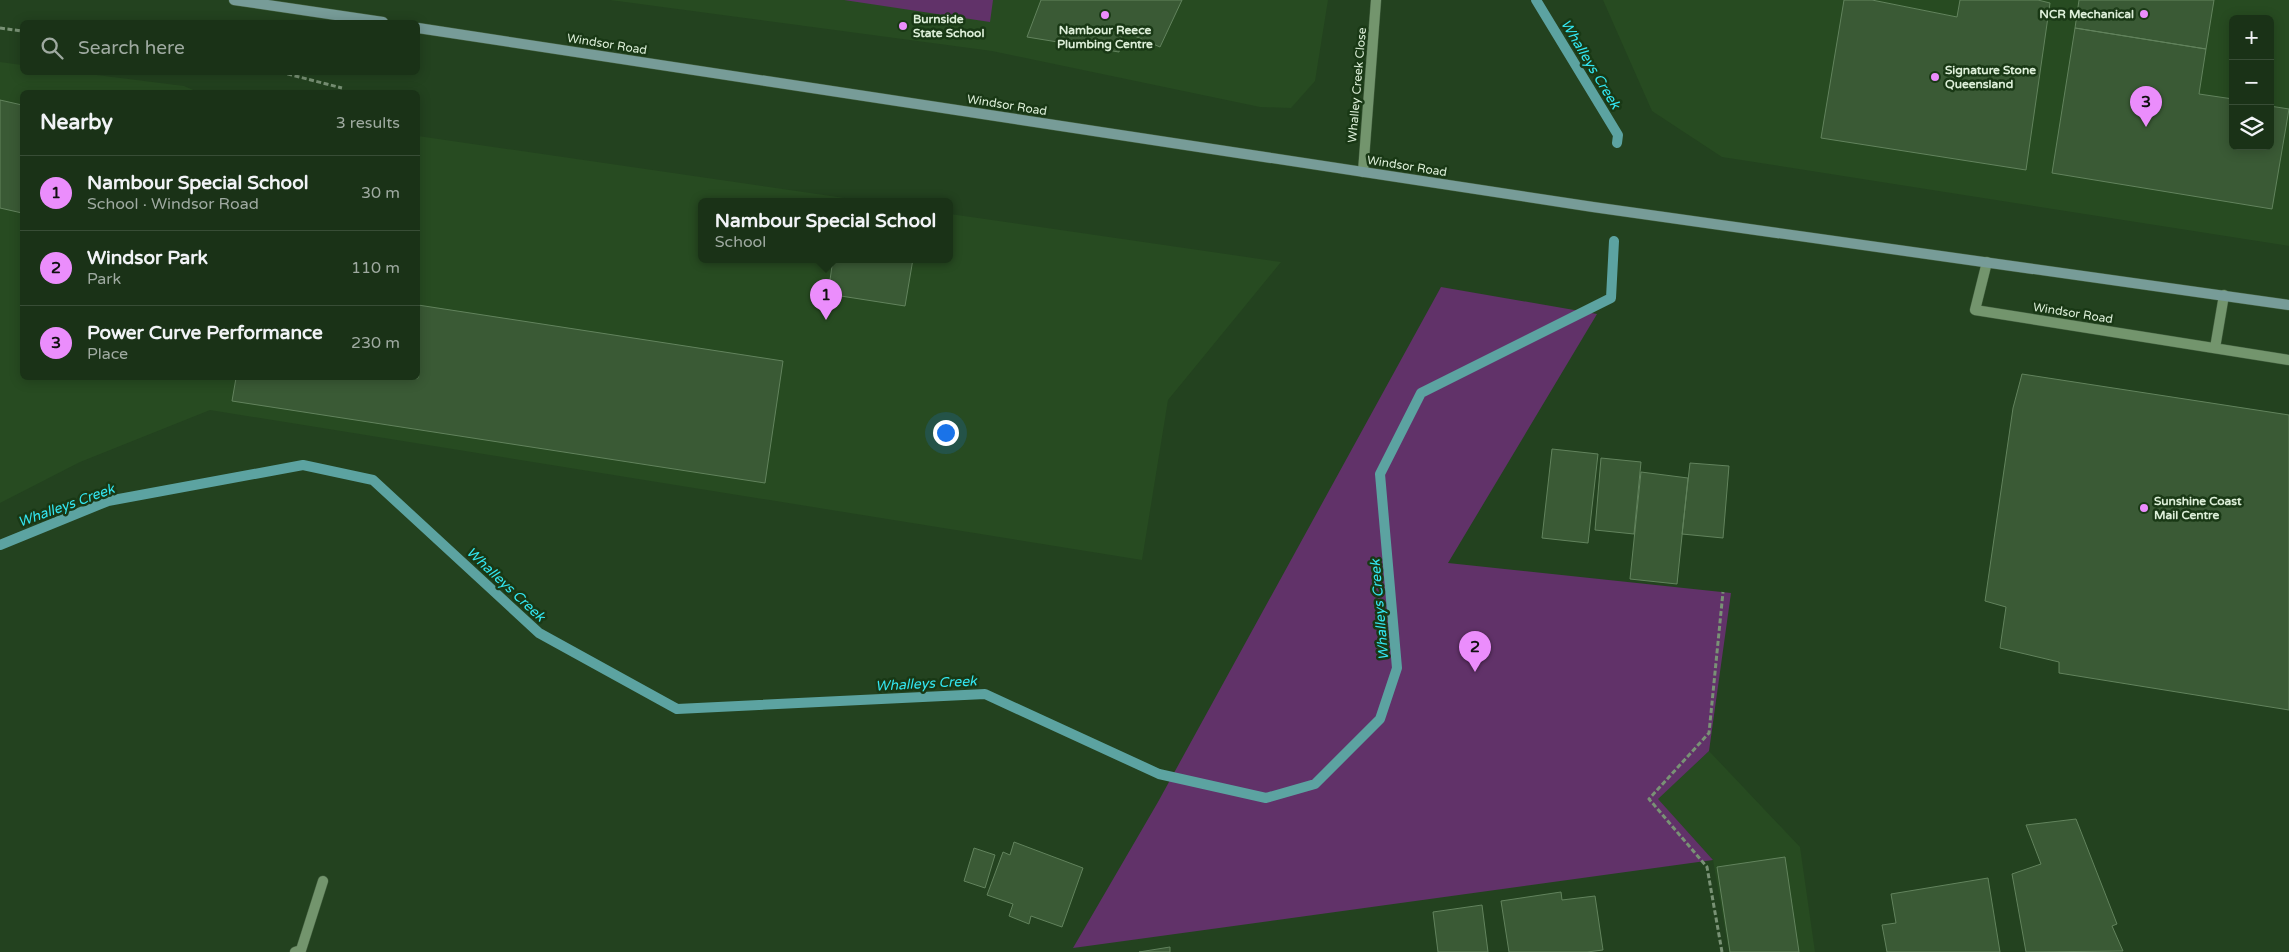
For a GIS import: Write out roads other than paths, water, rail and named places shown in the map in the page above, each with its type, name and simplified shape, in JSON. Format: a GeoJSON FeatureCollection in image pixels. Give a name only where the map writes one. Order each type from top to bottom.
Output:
{"type":"FeatureCollection","features":[{"type":"Feature","properties":{"kind":"street"},"geometry":{"type":"LineString","coordinates":[[234,0],[369,20]]}},
{"type":"Feature","properties":{"kind":"street","name":"Whalley Creek Close"},"geometry":{"type":"LineString","coordinates":[[1362,172],[1376,0]]}},
{"type":"Feature","properties":{"kind":"street","name":"Windsor Road"},"geometry":{"type":"LineString","coordinates":[[420,28],[1593,207],[2289,305]]}},
{"type":"Feature","properties":{"kind":"street","name":"Windsor Road"},"geometry":{"type":"LineString","coordinates":[[1987,262],[1975,310],[2289,360]]}},
{"type":"Feature","properties":{"kind":"street"},"geometry":{"type":"LineString","coordinates":[[2215,348],[2224,295]]}},
{"type":"Feature","properties":{"kind":"street"},"geometry":{"type":"LineString","coordinates":[[295,952],[301,950],[322,880]]}},
{"type":"Feature","properties":{"kind":"waterway","name":"Whalleys Creek"},"geometry":{"type":"LineString","coordinates":[[1536,0],[1618,135],[1617,143]]}},
{"type":"Feature","properties":{"kind":"waterway","name":"Whalleys Creek"},"geometry":{"type":"LineString","coordinates":[[0,545],[108,501],[303,465],[373,480],[539,633],[677,709],[985,694],[1159,774],[1266,798],[1315,784],[1380,719],[1397,668],[1380,474],[1421,393],[1611,298],[1614,241]]}},
{"type":"Feature","properties":{"kind":"place","name":"NCR Mechanical"},"geometry":{"type":"Point","coordinates":[2144,14]}},
{"type":"Feature","properties":{"kind":"place","name":"Nambour Reece Plumbing Centre"},"geometry":{"type":"Point","coordinates":[1105,15]}},
{"type":"Feature","properties":{"kind":"place","name":"Burnside State School"},"geometry":{"type":"Point","coordinates":[903,26]}},
{"type":"Feature","properties":{"kind":"place","name":"Signature Stone Queensland"},"geometry":{"type":"Point","coordinates":[1935,77]}},
{"type":"Feature","properties":{"kind":"place","name":"Power Curve Performance"},"geometry":{"type":"Point","coordinates":[2146,127]}},
{"type":"Feature","properties":{"kind":"place","name":"Nambour Special School"},"geometry":{"type":"Point","coordinates":[826,320]}},
{"type":"Feature","properties":{"kind":"place","name":"Sunshine Coast Mail Centre"},"geometry":{"type":"Point","coordinates":[2144,508]}},
{"type":"Feature","properties":{"kind":"place","name":"Windsor Park"},"geometry":{"type":"Point","coordinates":[1475,672]}}]}
